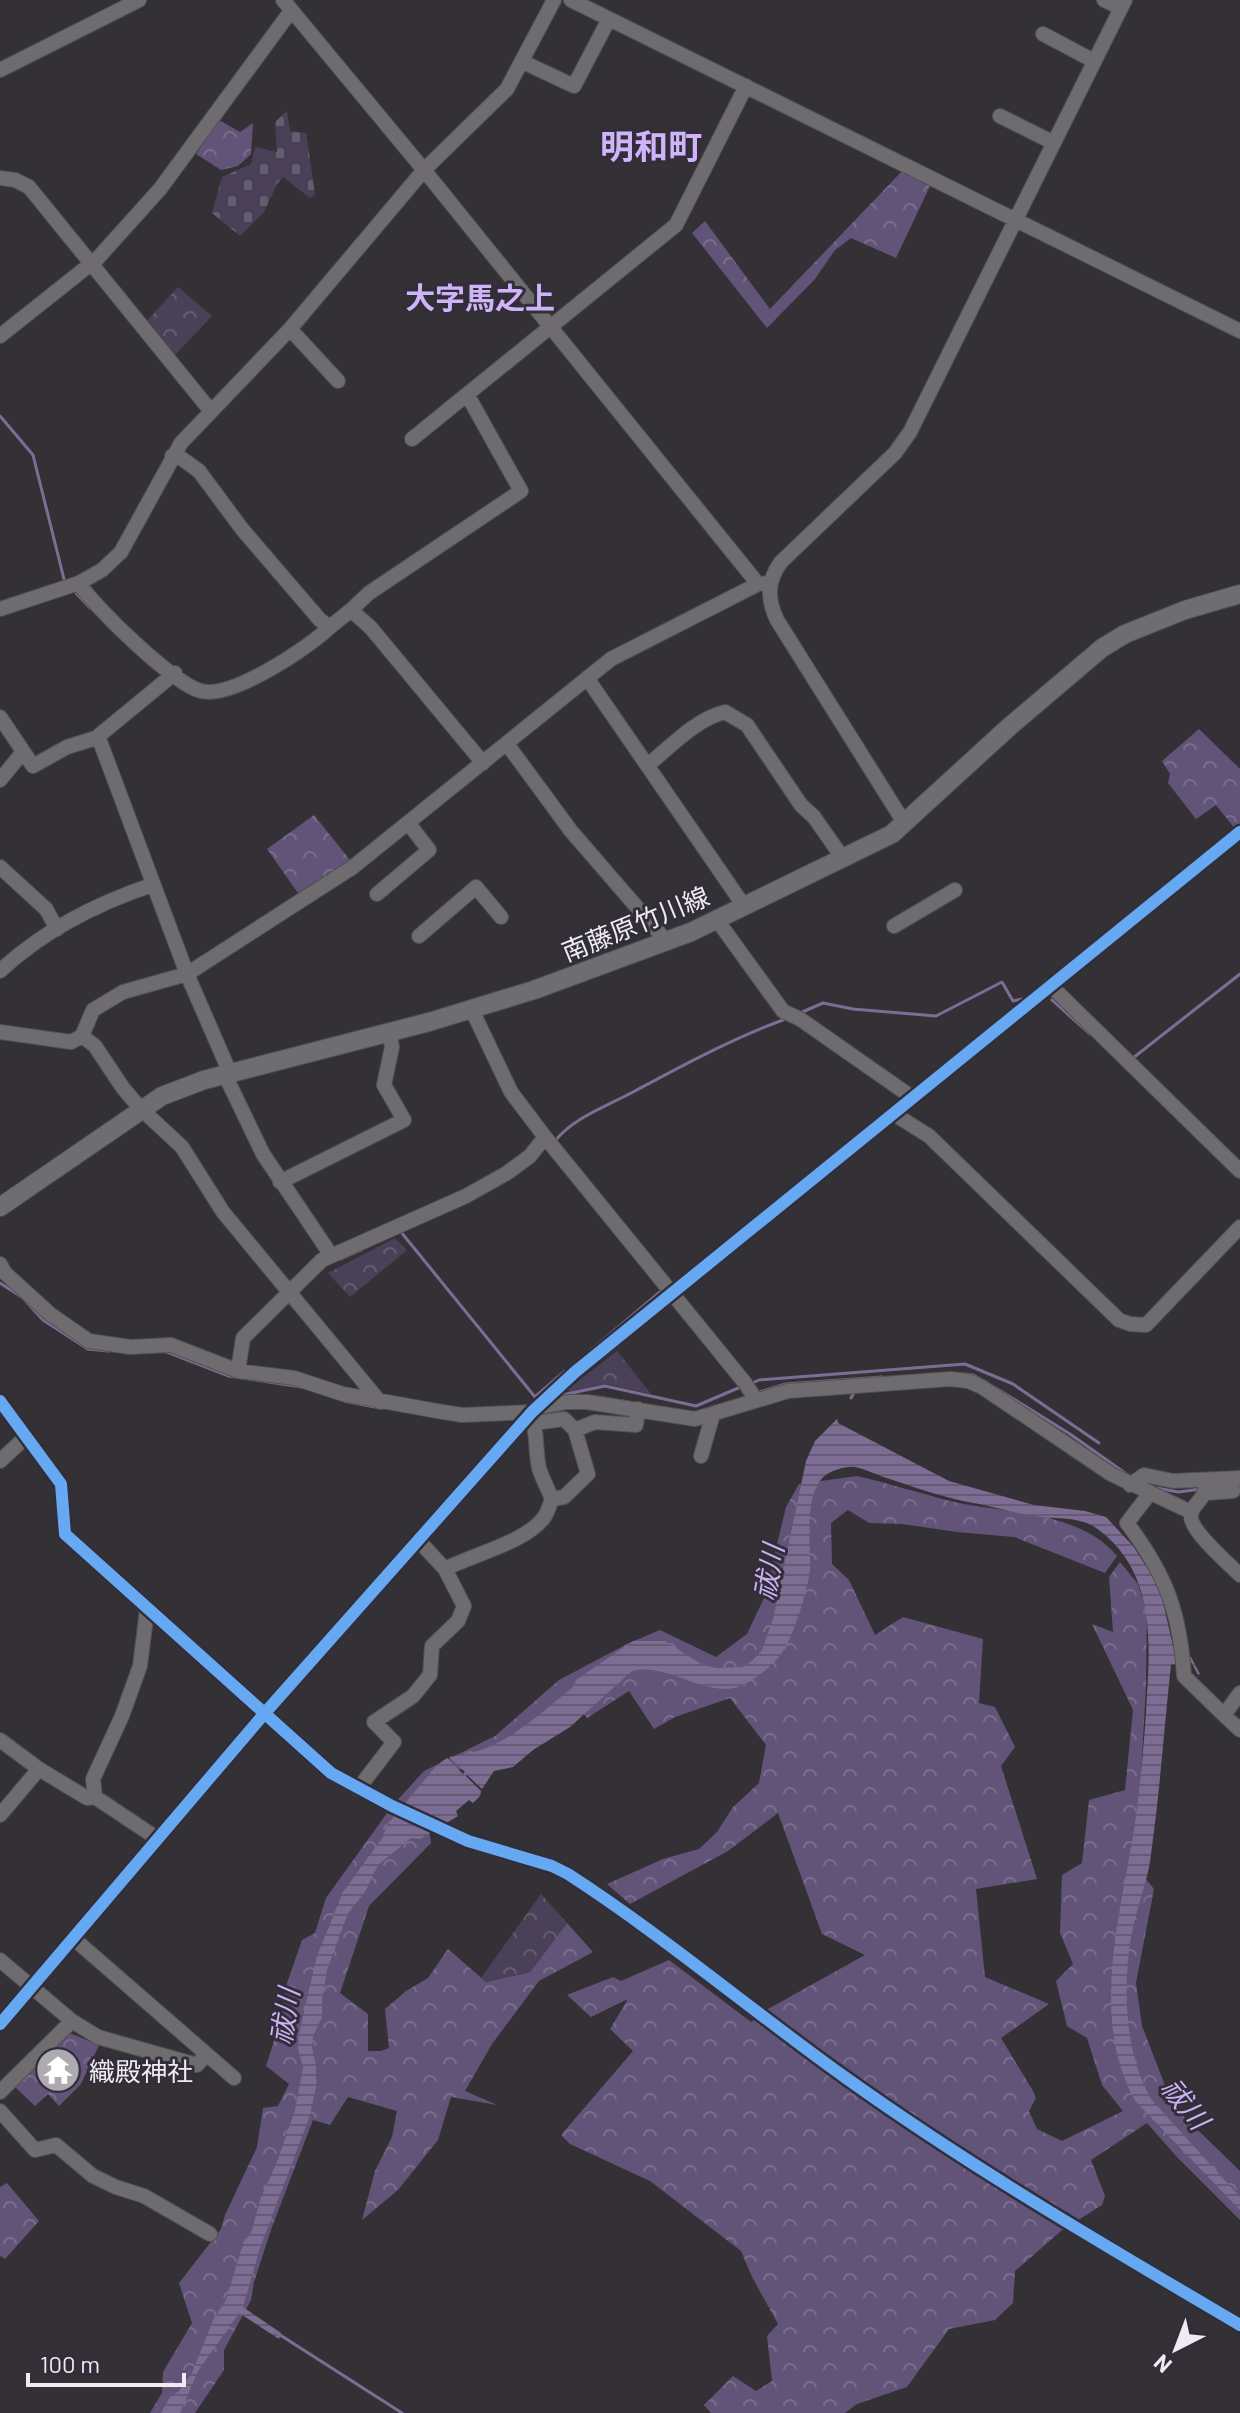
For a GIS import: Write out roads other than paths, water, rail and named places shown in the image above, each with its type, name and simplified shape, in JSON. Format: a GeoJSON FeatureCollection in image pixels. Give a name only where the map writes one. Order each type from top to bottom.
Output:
{"type":"FeatureCollection","features":[{"type":"Feature","properties":{"kind":"main road","name":"南藤原竹川線"},"geometry":{"type":"LineString","coordinates":[[0,1207],[140,1108],[172,1092],[227,1074],[534,990],[667,942],[892,834],[1009,727],[1102,648],[1125,634],[1185,610],[1240,594]]}},
{"type":"Feature","properties":{"kind":"street"},"geometry":{"type":"LineString","coordinates":[[0,70],[139,0]]}},
{"type":"Feature","properties":{"kind":"street"},"geometry":{"type":"LineString","coordinates":[[0,609],[79,583],[102,570],[121,552],[172,456],[210,410],[290,329],[424,170],[507,89],[554,0]]}},
{"type":"Feature","properties":{"kind":"street"},"geometry":{"type":"LineString","coordinates":[[571,0],[1240,331]]}},
{"type":"Feature","properties":{"kind":"street"},"geometry":{"type":"LineString","coordinates":[[0,1032],[71,1042],[82,1036],[93,1010],[123,992],[187,974],[353,867],[611,659],[764,584],[781,562],[903,443],[1123,4],[1104,0]]}},
{"type":"Feature","properties":{"kind":"street"},"geometry":{"type":"LineString","coordinates":[[0,336],[97,259],[160,189],[287,6],[764,584],[777,620],[905,824]]}},
{"type":"Feature","properties":{"kind":"street"},"geometry":{"type":"LineString","coordinates":[[523,62],[574,86],[609,19]]}},
{"type":"Feature","properties":{"kind":"street"},"geometry":{"type":"LineString","coordinates":[[1043,34],[1094,61]]}},
{"type":"Feature","properties":{"kind":"street"},"geometry":{"type":"LineString","coordinates":[[412,439],[676,225],[746,86]]}},
{"type":"Feature","properties":{"kind":"street"},"geometry":{"type":"LineString","coordinates":[[1000,116],[1054,143]]}},
{"type":"Feature","properties":{"kind":"street"},"geometry":{"type":"LineString","coordinates":[[0,178],[15,180],[29,187],[210,410]]}},
{"type":"Feature","properties":{"kind":"street"},"geometry":{"type":"LineString","coordinates":[[290,329],[338,381]]}},
{"type":"Feature","properties":{"kind":"street"},"geometry":{"type":"LineString","coordinates":[[79,583],[91,601],[171,677],[200,691],[214,692],[237,685],[308,647],[382,584],[521,491],[468,396]]}},
{"type":"Feature","properties":{"kind":"street"},"geometry":{"type":"LineString","coordinates":[[172,456],[181,458],[199,471],[242,529],[320,620],[330,627]]}},
{"type":"Feature","properties":{"kind":"street"},"geometry":{"type":"LineString","coordinates":[[351,610],[371,628],[483,763]]}},
{"type":"Feature","properties":{"kind":"street"},"geometry":{"type":"LineString","coordinates":[[0,717],[33,766],[67,747],[99,741],[171,677]]}},
{"type":"Feature","properties":{"kind":"street"},"geometry":{"type":"LineString","coordinates":[[587,678],[744,906]]}},
{"type":"Feature","properties":{"kind":"street"},"geometry":{"type":"LineString","coordinates":[[648,765],[694,728],[725,712],[747,725],[801,805],[814,817],[842,857]]}},
{"type":"Feature","properties":{"kind":"street"},"geometry":{"type":"LineString","coordinates":[[99,741],[149,886],[240,1110],[280,1182],[331,1255]]}},
{"type":"Feature","properties":{"kind":"street"},"geometry":{"type":"LineString","coordinates":[[507,744],[571,831],[667,942]]}},
{"type":"Feature","properties":{"kind":"street"},"geometry":{"type":"LineString","coordinates":[[0,780],[23,752]]}},
{"type":"Feature","properties":{"kind":"street"},"geometry":{"type":"LineString","coordinates":[[377,894],[429,850],[409,824]]}},
{"type":"Feature","properties":{"kind":"street"},"geometry":{"type":"LineString","coordinates":[[0,2024],[264,1714],[418,1540],[575,1372],[1240,832]]}},
{"type":"Feature","properties":{"kind":"street"},"geometry":{"type":"LineString","coordinates":[[0,867],[46,909],[57,929]]}},
{"type":"Feature","properties":{"kind":"street"},"geometry":{"type":"LineString","coordinates":[[0,971],[57,929],[99,905],[149,886]]}},
{"type":"Feature","properties":{"kind":"street"},"geometry":{"type":"LineString","coordinates":[[419,936],[476,887],[501,917]]}},
{"type":"Feature","properties":{"kind":"street"},"geometry":{"type":"LineString","coordinates":[[894,926],[955,890]]}},
{"type":"Feature","properties":{"kind":"street"},"geometry":{"type":"LineString","coordinates":[[717,920],[783,1011],[800,1019],[913,1098]]}},
{"type":"Feature","properties":{"kind":"street"},"geometry":{"type":"LineString","coordinates":[[1050,985],[1240,1171]]}},
{"type":"Feature","properties":{"kind":"street"},"geometry":{"type":"LineString","coordinates":[[471,1008],[511,1092],[755,1398]]}},
{"type":"Feature","properties":{"kind":"street"},"geometry":{"type":"LineString","coordinates":[[280,1182],[404,1120],[384,1085],[392,1047],[389,1032]]}},
{"type":"Feature","properties":{"kind":"street"},"geometry":{"type":"LineString","coordinates":[[82,1036],[95,1046],[140,1108],[182,1147],[223,1212],[380,1402]]}},
{"type":"Feature","properties":{"kind":"street"},"geometry":{"type":"LineString","coordinates":[[894,1114],[929,1136],[1119,1320],[1130,1324],[1146,1325],[1240,1227]]}},
{"type":"Feature","properties":{"kind":"street"},"geometry":{"type":"LineString","coordinates":[[238,1371],[243,1338],[331,1255],[466,1196],[530,1156],[545,1137]]}},
{"type":"Feature","properties":{"kind":"street"},"geometry":{"type":"LineString","coordinates":[[0,1264],[5,1273],[50,1314],[89,1341],[130,1347],[171,1345],[238,1371],[294,1378],[380,1402],[462,1415],[533,1414],[564,1419],[575,1430],[588,1474],[564,1497],[552,1499]]}},
{"type":"Feature","properties":{"kind":"street"},"geometry":{"type":"LineString","coordinates":[[533,1414],[579,1402],[695,1419],[755,1398],[788,1391],[950,1379],[968,1381],[982,1387],[1130,1485],[1191,1512]]}},
{"type":"Feature","properties":{"kind":"street"},"geometry":{"type":"LineString","coordinates":[[0,1401],[61,1484],[65,1534],[320,1765],[358,1789],[447,1831],[568,1874],[847,2079],[946,2146],[1056,2216],[1240,2325]]}},
{"type":"Feature","properties":{"kind":"street"},"geometry":{"type":"LineString","coordinates":[[575,1430],[595,1422],[636,1425],[638,1409]]}},
{"type":"Feature","properties":{"kind":"street"},"geometry":{"type":"LineString","coordinates":[[445,1569],[468,1557],[496,1549],[544,1518],[552,1499],[540,1470],[533,1414]]}},
{"type":"Feature","properties":{"kind":"street"},"geometry":{"type":"LineString","coordinates":[[701,1456],[713,1414]]}},
{"type":"Feature","properties":{"kind":"street"},"geometry":{"type":"LineString","coordinates":[[0,1461],[26,1437]]}},
{"type":"Feature","properties":{"kind":"street"},"geometry":{"type":"LineString","coordinates":[[1130,1485],[1144,1475],[1206,1487],[1235,1483]]}},
{"type":"Feature","properties":{"kind":"street"},"geometry":{"type":"LineString","coordinates":[[1206,1487],[1191,1512],[1191,1520],[1205,1540],[1240,1575]]}},
{"type":"Feature","properties":{"kind":"street"},"geometry":{"type":"LineString","coordinates":[[1150,1493],[1127,1523],[1160,1573],[1173,1602],[1182,1643],[1184,1676],[1240,1730]]}},
{"type":"Feature","properties":{"kind":"street"},"geometry":{"type":"LineString","coordinates":[[358,1789],[394,1742],[374,1722],[413,1696],[430,1675],[432,1646],[458,1621],[464,1606],[445,1569],[418,1540]]}},
{"type":"Feature","properties":{"kind":"street"},"geometry":{"type":"LineString","coordinates":[[95,1797],[93,1779],[122,1716],[140,1666],[147,1610]]}},
{"type":"Feature","properties":{"kind":"street"},"geometry":{"type":"LineString","coordinates":[[1224,1715],[1240,1693]]}},
{"type":"Feature","properties":{"kind":"street"},"geometry":{"type":"LineString","coordinates":[[0,1740],[39,1769],[87,1798],[95,1797],[158,1839]]}},
{"type":"Feature","properties":{"kind":"street"},"geometry":{"type":"LineString","coordinates":[[0,1815],[39,1769]]}},
{"type":"Feature","properties":{"kind":"street"},"geometry":{"type":"LineString","coordinates":[[73,1938],[234,2078]]}},
{"type":"Feature","properties":{"kind":"street"},"geometry":{"type":"LineString","coordinates":[[0,1960],[72,2021],[98,2037],[197,2065],[206,2054]]}},
{"type":"Feature","properties":{"kind":"street"},"geometry":{"type":"LineString","coordinates":[[0,2092],[72,2021]]}},
{"type":"Feature","properties":{"kind":"street"},"geometry":{"type":"LineString","coordinates":[[0,2111],[35,2150],[56,2145],[93,2176],[144,2196],[210,2234]]}},
{"type":"Feature","properties":{"kind":"waterway"},"geometry":{"type":"LineString","coordinates":[[0,416],[33,455],[64,579]]}},
{"type":"Feature","properties":{"kind":"waterway"},"geometry":{"type":"LineString","coordinates":[[76,593],[90,608]]}},
{"type":"Feature","properties":{"kind":"waterway"},"geometry":{"type":"LineString","coordinates":[[1133,1058],[1240,974]]}},
{"type":"Feature","properties":{"kind":"waterway"},"geometry":{"type":"LineString","coordinates":[[800,1013],[823,1003],[853,1009],[936,1016],[1002,982],[1013,1001],[1022,999]]}},
{"type":"Feature","properties":{"kind":"waterway"},"geometry":{"type":"LineString","coordinates":[[1052,1000],[1090,1034]]}},
{"type":"Feature","properties":{"kind":"waterway"},"geometry":{"type":"LineString","coordinates":[[555,1141],[591,1113],[726,1044],[783,1020]]}},
{"type":"Feature","properties":{"kind":"waterway"},"geometry":{"type":"LineString","coordinates":[[401,1232],[535,1397],[565,1371]]}},
{"type":"Feature","properties":{"kind":"waterway"},"geometry":{"type":"LineString","coordinates":[[341,1259],[361,1250]]}},
{"type":"Feature","properties":{"kind":"waterway"},"geometry":{"type":"LineString","coordinates":[[0,1283],[23,1298],[43,1320],[88,1349],[108,1351]]}},
{"type":"Feature","properties":{"kind":"waterway"},"geometry":{"type":"LineString","coordinates":[[590,1351],[660,1292]]}},
{"type":"Feature","properties":{"kind":"waterway"},"geometry":{"type":"LineString","coordinates":[[167,1352],[229,1376],[302,1387]]}},
{"type":"Feature","properties":{"kind":"waterway"},"geometry":{"type":"LineString","coordinates":[[750,1384],[759,1380],[965,1364],[1013,1384],[1099,1443]]}},
{"type":"Feature","properties":{"kind":"waterway"},"geometry":{"type":"LineString","coordinates":[[962,1374],[984,1381]]}},
{"type":"Feature","properties":{"kind":"waterway"},"geometry":{"type":"LineString","coordinates":[[756,1393],[786,1384],[882,1377]]}},
{"type":"Feature","properties":{"kind":"waterway"},"geometry":{"type":"LineString","coordinates":[[562,1395],[605,1386],[696,1406],[743,1386]]}},
{"type":"Feature","properties":{"kind":"waterway"},"geometry":{"type":"LineString","coordinates":[[994,1387],[1070,1434],[1125,1473]]}},
{"type":"Feature","properties":{"kind":"waterway"},"geometry":{"type":"LineString","coordinates":[[851,1398],[855,1391]]}},
{"type":"Feature","properties":{"kind":"waterway"},"geometry":{"type":"LineString","coordinates":[[597,1397],[629,1402]]}},
{"type":"Feature","properties":{"kind":"waterway"},"geometry":{"type":"LineString","coordinates":[[344,1401],[375,1407]]}},
{"type":"Feature","properties":{"kind":"waterway"},"geometry":{"type":"LineString","coordinates":[[1157,1488],[1178,1492],[1201,1489]]}},
{"type":"Feature","properties":{"kind":"waterway"},"geometry":{"type":"LineString","coordinates":[[277,2333],[402,2413]]}},
{"type":"Feature","properties":{"kind":"place","name":"織殿神社"},"geometry":{"type":"Point","coordinates":[58,2070]}},
{"type":"Feature","properties":{"kind":"district","name":"明和町"},"geometry":{"type":"Point","coordinates":[651,145]}},
{"type":"Feature","properties":{"kind":"district","name":"大字馬之上"},"geometry":{"type":"Point","coordinates":[480,297]}},
{"type":"Feature","properties":{"kind":"water label","name":"祓川"},"geometry":{"type":"Point","coordinates":[768,1572]}},
{"type":"Feature","properties":{"kind":"water label","name":"祓川"},"geometry":{"type":"Point","coordinates":[284,2016]}},
{"type":"Feature","properties":{"kind":"water label","name":"祓川"},"geometry":{"type":"Point","coordinates":[1186,2103]}}]}
